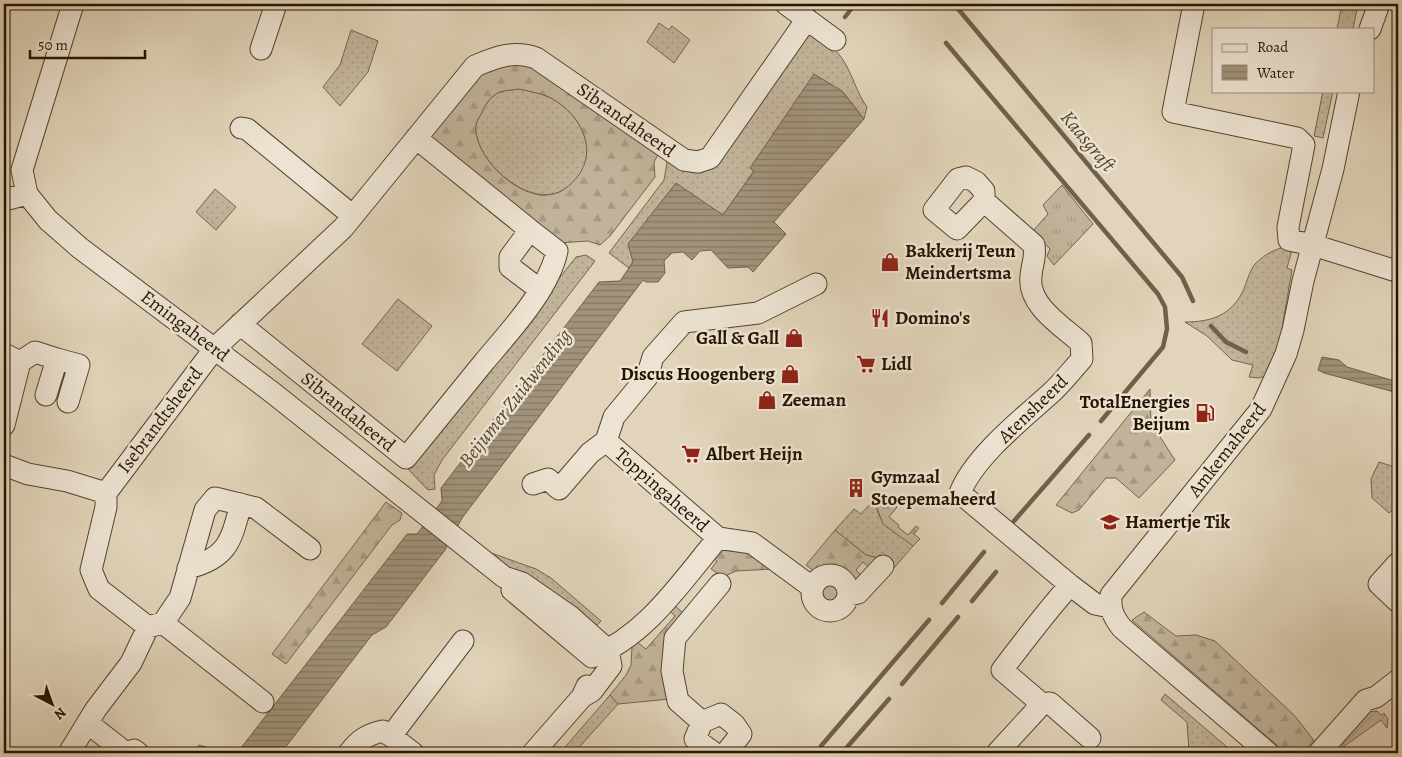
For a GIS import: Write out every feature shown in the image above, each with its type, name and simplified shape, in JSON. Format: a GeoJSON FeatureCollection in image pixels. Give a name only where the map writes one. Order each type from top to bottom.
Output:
{"type":"FeatureCollection","features":[{"type":"Feature","properties":{"kind":"street","name":"Emingaheerd"},"geometry":{"type":"LineString","coordinates":[[73,4],[22,170],[27,194],[48,220],[80,248],[215,348],[504,577],[522,582],[571,617],[600,654]]}},
{"type":"Feature","properties":{"kind":"street"},"geometry":{"type":"LineString","coordinates":[[261,49],[276,4]]}},
{"type":"Feature","properties":{"kind":"street"},"geometry":{"type":"LineString","coordinates":[[786,4],[835,40]]}},
{"type":"Feature","properties":{"kind":"street"},"geometry":{"type":"LineString","coordinates":[[1194,4],[1173,112],[1297,138],[1304,145],[1288,227],[1289,240],[1313,245],[1393,270],[1398,268]]}},
{"type":"Feature","properties":{"kind":"street"},"geometry":{"type":"LineString","coordinates":[[1361,28],[1366,4]]}},
{"type":"Feature","properties":{"kind":"street"},"geometry":{"type":"LineString","coordinates":[[1370,28],[1379,4]]}},
{"type":"Feature","properties":{"kind":"street","name":"Sibrandaheerd"},"geometry":{"type":"LineString","coordinates":[[215,348],[353,216],[475,66],[499,55],[523,53],[536,58],[684,160],[698,162],[710,158],[807,19]]}},
{"type":"Feature","properties":{"kind":"street","name":"Amkemaheerd"},"geometry":{"type":"LineString","coordinates":[[1110,606],[1111,596],[1128,572],[1261,409],[1286,354],[1333,168],[1349,92]]}},
{"type":"Feature","properties":{"kind":"street"},"geometry":{"type":"LineString","coordinates":[[241,128],[248,129],[353,216]]}},
{"type":"Feature","properties":{"kind":"street","name":"Sibrandaheerd"},"geometry":{"type":"LineString","coordinates":[[240,324],[406,458],[518,320],[554,267],[557,251],[416,138]]}},
{"type":"Feature","properties":{"kind":"street"},"geometry":{"type":"LineString","coordinates":[[4,200],[27,194]]}},
{"type":"Feature","properties":{"kind":"street","name":"Atensheerd"},"geometry":{"type":"LineString","coordinates":[[984,201],[1034,245],[1036,258],[1030,277],[1036,302],[1081,343],[1082,359],[1052,392],[1003,436],[964,481],[960,493],[1095,604],[1110,606]]}},
{"type":"Feature","properties":{"kind":"street"},"geometry":{"type":"LineString","coordinates":[[530,230],[510,257],[510,267],[539,289]]}},
{"type":"Feature","properties":{"kind":"street","name":"Toppingaheerd"},"geometry":{"type":"LineString","coordinates":[[533,484],[548,479],[559,489],[590,452],[606,441],[614,417],[647,377],[653,357],[684,322],[758,313],[816,284]]}},
{"type":"Feature","properties":{"kind":"street","name":"Isebrandtsheerd"},"geometry":{"type":"LineString","coordinates":[[215,348],[106,492],[106,507],[91,570],[99,589],[156,625],[263,702]]}},
{"type":"Feature","properties":{"kind":"street"},"geometry":{"type":"LineString","coordinates":[[4,426],[12,358],[35,352],[79,365],[68,402]]}},
{"type":"Feature","properties":{"kind":"street"},"geometry":{"type":"LineString","coordinates":[[46,395],[58,358]]}},
{"type":"Feature","properties":{"kind":"street","name":"Toppingaheerd"},"geometry":{"type":"LineString","coordinates":[[606,441],[718,538]]}},
{"type":"Feature","properties":{"kind":"street","name":"Isebrandtsheerd"},"geometry":{"type":"LineString","coordinates":[[4,465],[28,474],[66,480],[106,492]]}},
{"type":"Feature","properties":{"kind":"street"},"geometry":{"type":"LineString","coordinates":[[69,753],[89,724],[96,709],[131,664],[156,625],[180,598],[205,510],[216,498],[256,508],[310,549]]}},
{"type":"Feature","properties":{"kind":"street"},"geometry":{"type":"LineString","coordinates":[[188,568],[209,563],[231,541],[241,504]]}},
{"type":"Feature","properties":{"kind":"street"},"geometry":{"type":"LineString","coordinates":[[532,753],[582,697],[600,654],[641,627],[670,596],[718,538],[752,543],[813,588],[820,578],[831,575],[837,576],[846,583],[849,594],[858,593],[883,566]]}},
{"type":"Feature","properties":{"kind":"street"},"geometry":{"type":"LineString","coordinates":[[1398,563],[1379,584],[1398,602]]}},
{"type":"Feature","properties":{"kind":"street"},"geometry":{"type":"LineString","coordinates":[[702,722],[678,701],[672,671],[675,638],[720,584]]}},
{"type":"Feature","properties":{"kind":"street"},"geometry":{"type":"LineString","coordinates":[[1070,585],[1041,618],[1037,627],[1002,670],[1042,704],[1050,704],[1090,738]]}},
{"type":"Feature","properties":{"kind":"street"},"geometry":{"type":"LineString","coordinates":[[670,596],[694,615]]}},
{"type":"Feature","properties":{"kind":"street"},"geometry":{"type":"LineString","coordinates":[[1110,606],[1113,617],[1122,628],[1268,753]]}},
{"type":"Feature","properties":{"kind":"street"},"geometry":{"type":"LineString","coordinates":[[391,736],[463,641]]}},
{"type":"Feature","properties":{"kind":"street"},"geometry":{"type":"LineString","coordinates":[[1320,753],[1366,700],[1376,696],[1398,680]]}},
{"type":"Feature","properties":{"kind":"street"},"geometry":{"type":"LineString","coordinates":[[997,753],[1042,704]]}},
{"type":"Feature","properties":{"kind":"street"},"geometry":{"type":"LineString","coordinates":[[714,753],[695,739],[702,722],[721,714],[734,724],[741,734],[726,753]]}},
{"type":"Feature","properties":{"kind":"street"},"geometry":{"type":"LineString","coordinates":[[89,724],[126,753],[134,750],[138,753]]}},
{"type":"Feature","properties":{"kind":"street"},"geometry":{"type":"LineString","coordinates":[[349,753],[361,738],[368,734],[383,731],[413,753]]}},
{"type":"Feature","properties":{"kind":"green space"},"geometry":{"type":"Polygon","coordinates":[[[1342,4],[1358,4],[1353,28],[1337,28],[1342,4]]]}},
{"type":"Feature","properties":{"kind":"green space"},"geometry":{"type":"Polygon","coordinates":[[[659,23],[669,30],[672,26],[690,40],[674,63],[647,42],[659,23]]]}},
{"type":"Feature","properties":{"kind":"green space"},"geometry":{"type":"Polygon","coordinates":[[[351,30],[378,41],[368,72],[340,106],[323,87],[340,65],[351,30]]]}},
{"type":"Feature","properties":{"kind":"green space"},"geometry":{"type":"Polygon","coordinates":[[[811,31],[824,39],[845,63],[867,107],[864,119],[842,91],[750,168],[754,171],[723,215],[633,262],[629,268],[609,253],[664,180],[668,157],[687,170],[811,31]]]}},
{"type":"Feature","properties":{"kind":"green space"},"geometry":{"type":"Polygon","coordinates":[[[507,62],[532,62],[660,151],[654,162],[655,177],[610,236],[600,245],[588,241],[559,243],[431,137],[483,73],[507,62]],[[519,89],[507,90],[494,95],[486,105],[476,124],[477,138],[483,152],[506,179],[521,189],[536,194],[552,194],[566,188],[577,177],[584,165],[587,152],[585,139],[572,115],[562,105],[549,97],[519,89]]]}},
{"type":"Feature","properties":{"kind":"green space"},"geometry":{"type":"Polygon","coordinates":[[[519,89],[549,97],[562,105],[572,115],[585,139],[587,152],[584,165],[578,177],[566,188],[552,194],[536,194],[521,188],[506,178],[493,166],[483,152],[477,138],[476,124],[486,105],[494,95],[507,90],[519,89]]]}},
{"type":"Feature","properties":{"kind":"green space"},"geometry":{"type":"Polygon","coordinates":[[[1323,92],[1333,92],[1323,138],[1314,136],[1323,92]]]}},
{"type":"Feature","properties":{"kind":"green space"},"geometry":{"type":"Polygon","coordinates":[[[1062,185],[1093,224],[1054,265],[1047,256],[1050,249],[1033,231],[1048,214],[1043,205],[1062,185]]]}},
{"type":"Feature","properties":{"kind":"green space"},"geometry":{"type":"Polygon","coordinates":[[[215,189],[236,207],[216,230],[196,212],[215,189]]]}},
{"type":"Feature","properties":{"kind":"green space"},"geometry":{"type":"Polygon","coordinates":[[[1288,246],[1292,250],[1287,268],[1292,270],[1278,352],[1268,375],[1259,378],[1249,377],[1253,365],[1232,360],[1207,336],[1185,322],[1204,321],[1227,311],[1239,298],[1255,264],[1270,252],[1288,246]]]}},
{"type":"Feature","properties":{"kind":"green space"},"geometry":{"type":"Polygon","coordinates":[[[586,255],[595,261],[442,460],[434,475],[435,489],[428,490],[408,469],[576,257],[586,255]]]}},
{"type":"Feature","properties":{"kind":"green space"},"geometry":{"type":"Polygon","coordinates":[[[398,299],[432,326],[397,371],[362,344],[398,299]]]}},
{"type":"Feature","properties":{"kind":"green space"},"geometry":{"type":"Polygon","coordinates":[[[1150,389],[1151,423],[1175,460],[1139,498],[1116,478],[1106,478],[1079,510],[1072,513],[1056,505],[1150,389]]]}},
{"type":"Feature","properties":{"kind":"green space"},"geometry":{"type":"Polygon","coordinates":[[[1379,462],[1398,468],[1398,505],[1389,513],[1372,498],[1371,479],[1379,462]]]}},
{"type":"Feature","properties":{"kind":"green space"},"geometry":{"type":"Polygon","coordinates":[[[880,493],[886,498],[877,509],[882,520],[913,546],[893,569],[882,559],[866,555],[835,530],[854,509],[861,514],[880,493]]]}},
{"type":"Feature","properties":{"kind":"green space"},"geometry":{"type":"Polygon","coordinates":[[[886,498],[897,507],[889,517],[899,525],[898,527],[908,535],[916,526],[919,528],[914,534],[920,539],[913,546],[883,524],[877,508],[886,498]]]}},
{"type":"Feature","properties":{"kind":"green space"},"geometry":{"type":"Polygon","coordinates":[[[386,502],[402,513],[400,520],[392,525],[286,664],[272,654],[386,502]]]}},
{"type":"Feature","properties":{"kind":"green space"},"geometry":{"type":"Polygon","coordinates":[[[835,530],[866,555],[882,559],[871,569],[863,562],[856,570],[864,578],[857,582],[835,564],[825,565],[817,574],[806,565],[835,530]]]}},
{"type":"Feature","properties":{"kind":"green space"},"geometry":{"type":"Polygon","coordinates":[[[480,549],[536,569],[551,578],[601,621],[594,628],[480,549]]]}},
{"type":"Feature","properties":{"kind":"green space"},"geometry":{"type":"Polygon","coordinates":[[[721,550],[751,553],[773,569],[736,571],[723,577],[711,569],[717,561],[713,558],[721,550]]]}},
{"type":"Feature","properties":{"kind":"green space"},"geometry":{"type":"Polygon","coordinates":[[[832,581],[841,584],[844,593],[841,602],[832,605],[823,602],[820,593],[823,584],[832,581]]]}},
{"type":"Feature","properties":{"kind":"green space"},"geometry":{"type":"Polygon","coordinates":[[[672,603],[683,613],[670,699],[618,704],[610,695],[626,675],[631,665],[632,647],[637,642],[646,649],[675,616],[667,608],[672,603]]]}},
{"type":"Feature","properties":{"kind":"green space"},"geometry":{"type":"Polygon","coordinates":[[[1144,612],[1176,636],[1196,635],[1215,641],[1295,716],[1315,742],[1307,753],[1286,753],[1132,620],[1144,612]]]}},
{"type":"Feature","properties":{"kind":"green space"},"geometry":{"type":"Polygon","coordinates":[[[1165,694],[1234,753],[1195,753],[1194,751],[1189,751],[1187,722],[1161,700],[1165,694]]]}},
{"type":"Feature","properties":{"kind":"green space"},"geometry":{"type":"Polygon","coordinates":[[[610,695],[618,704],[574,753],[560,753],[610,695]]]}},
{"type":"Feature","properties":{"kind":"green space"},"geometry":{"type":"Polygon","coordinates":[[[1377,711],[1381,715],[1384,713],[1388,719],[1387,728],[1381,720],[1343,747],[1346,752],[1343,753],[1338,748],[1368,712],[1377,711]]]}},
{"type":"Feature","properties":{"kind":"green space"},"geometry":{"type":"Polygon","coordinates":[[[199,745],[219,751],[218,753],[193,753],[199,745]]]}},
{"type":"Feature","properties":{"kind":"water","name":"Beijumer Zuidwending"},"geometry":{"type":"Polygon","coordinates":[[[814,74],[842,91],[864,119],[774,222],[786,234],[753,272],[748,267],[728,268],[711,250],[700,251],[692,260],[683,252],[672,253],[664,261],[665,273],[658,282],[646,282],[643,280],[462,518],[445,550],[386,627],[372,635],[281,753],[237,753],[407,534],[417,534],[442,501],[441,488],[599,282],[620,281],[633,262],[628,244],[676,183],[723,215],[754,171],[750,168],[814,74]]]}},
{"type":"Feature","properties":{"kind":"water"},"geometry":{"type":"Polygon","coordinates":[[[1322,357],[1339,360],[1347,367],[1398,382],[1398,393],[1324,373],[1318,370],[1322,357]]]}},
{"type":"Feature","properties":{"kind":"waterway"},"geometry":{"type":"LineString","coordinates":[[845,17],[855,4]]}},
{"type":"Feature","properties":{"kind":"waterway","name":"Kaasgraft"},"geometry":{"type":"LineString","coordinates":[[954,4],[1182,277],[1193,301]]}},
{"type":"Feature","properties":{"kind":"waterway"},"geometry":{"type":"LineString","coordinates":[[946,43],[1158,294],[1165,307],[1167,329],[1163,347],[1101,421]]}},
{"type":"Feature","properties":{"kind":"waterway","name":"Kaasgraft"},"geometry":{"type":"LineString","coordinates":[[1211,326],[1226,342],[1246,352]]}},
{"type":"Feature","properties":{"kind":"waterway"},"geometry":{"type":"LineString","coordinates":[[1014,521],[1089,435]]}},
{"type":"Feature","properties":{"kind":"waterway"},"geometry":{"type":"LineString","coordinates":[[942,603],[984,552]]}},
{"type":"Feature","properties":{"kind":"waterway"},"geometry":{"type":"LineString","coordinates":[[972,601],[996,572]]}},
{"type":"Feature","properties":{"kind":"waterway"},"geometry":{"type":"LineString","coordinates":[[902,684],[958,617]]}},
{"type":"Feature","properties":{"kind":"waterway"},"geometry":{"type":"LineString","coordinates":[[821,746],[929,620]]}},
{"type":"Feature","properties":{"kind":"waterway"},"geometry":{"type":"LineString","coordinates":[[842,753],[889,699]]}},
{"type":"Feature","properties":{"kind":"place","name":"Bakkerij Teun Meindertsma"},"geometry":{"type":"Point","coordinates":[890,262]}},
{"type":"Feature","properties":{"kind":"place","name":"Domino's"},"geometry":{"type":"Point","coordinates":[880,318]}},
{"type":"Feature","properties":{"kind":"place","name":"Gall & Gall"},"geometry":{"type":"Point","coordinates":[794,338]}},
{"type":"Feature","properties":{"kind":"place","name":"Lidl"},"geometry":{"type":"Point","coordinates":[866,364]}},
{"type":"Feature","properties":{"kind":"place","name":"Discus Hoogenberg"},"geometry":{"type":"Point","coordinates":[790,374]}},
{"type":"Feature","properties":{"kind":"place","name":"Zeeman"},"geometry":{"type":"Point","coordinates":[767,400]}},
{"type":"Feature","properties":{"kind":"place","name":"TotalEnergies Beijum"},"geometry":{"type":"Point","coordinates":[1205,413]}},
{"type":"Feature","properties":{"kind":"place","name":"Albert Heijn"},"geometry":{"type":"Point","coordinates":[691,454]}},
{"type":"Feature","properties":{"kind":"place","name":"Gymzaal Stoepemaheerd"},"geometry":{"type":"Point","coordinates":[856,488]}},
{"type":"Feature","properties":{"kind":"place","name":"Hamertje Tik"},"geometry":{"type":"Point","coordinates":[1110,522]}}]}
